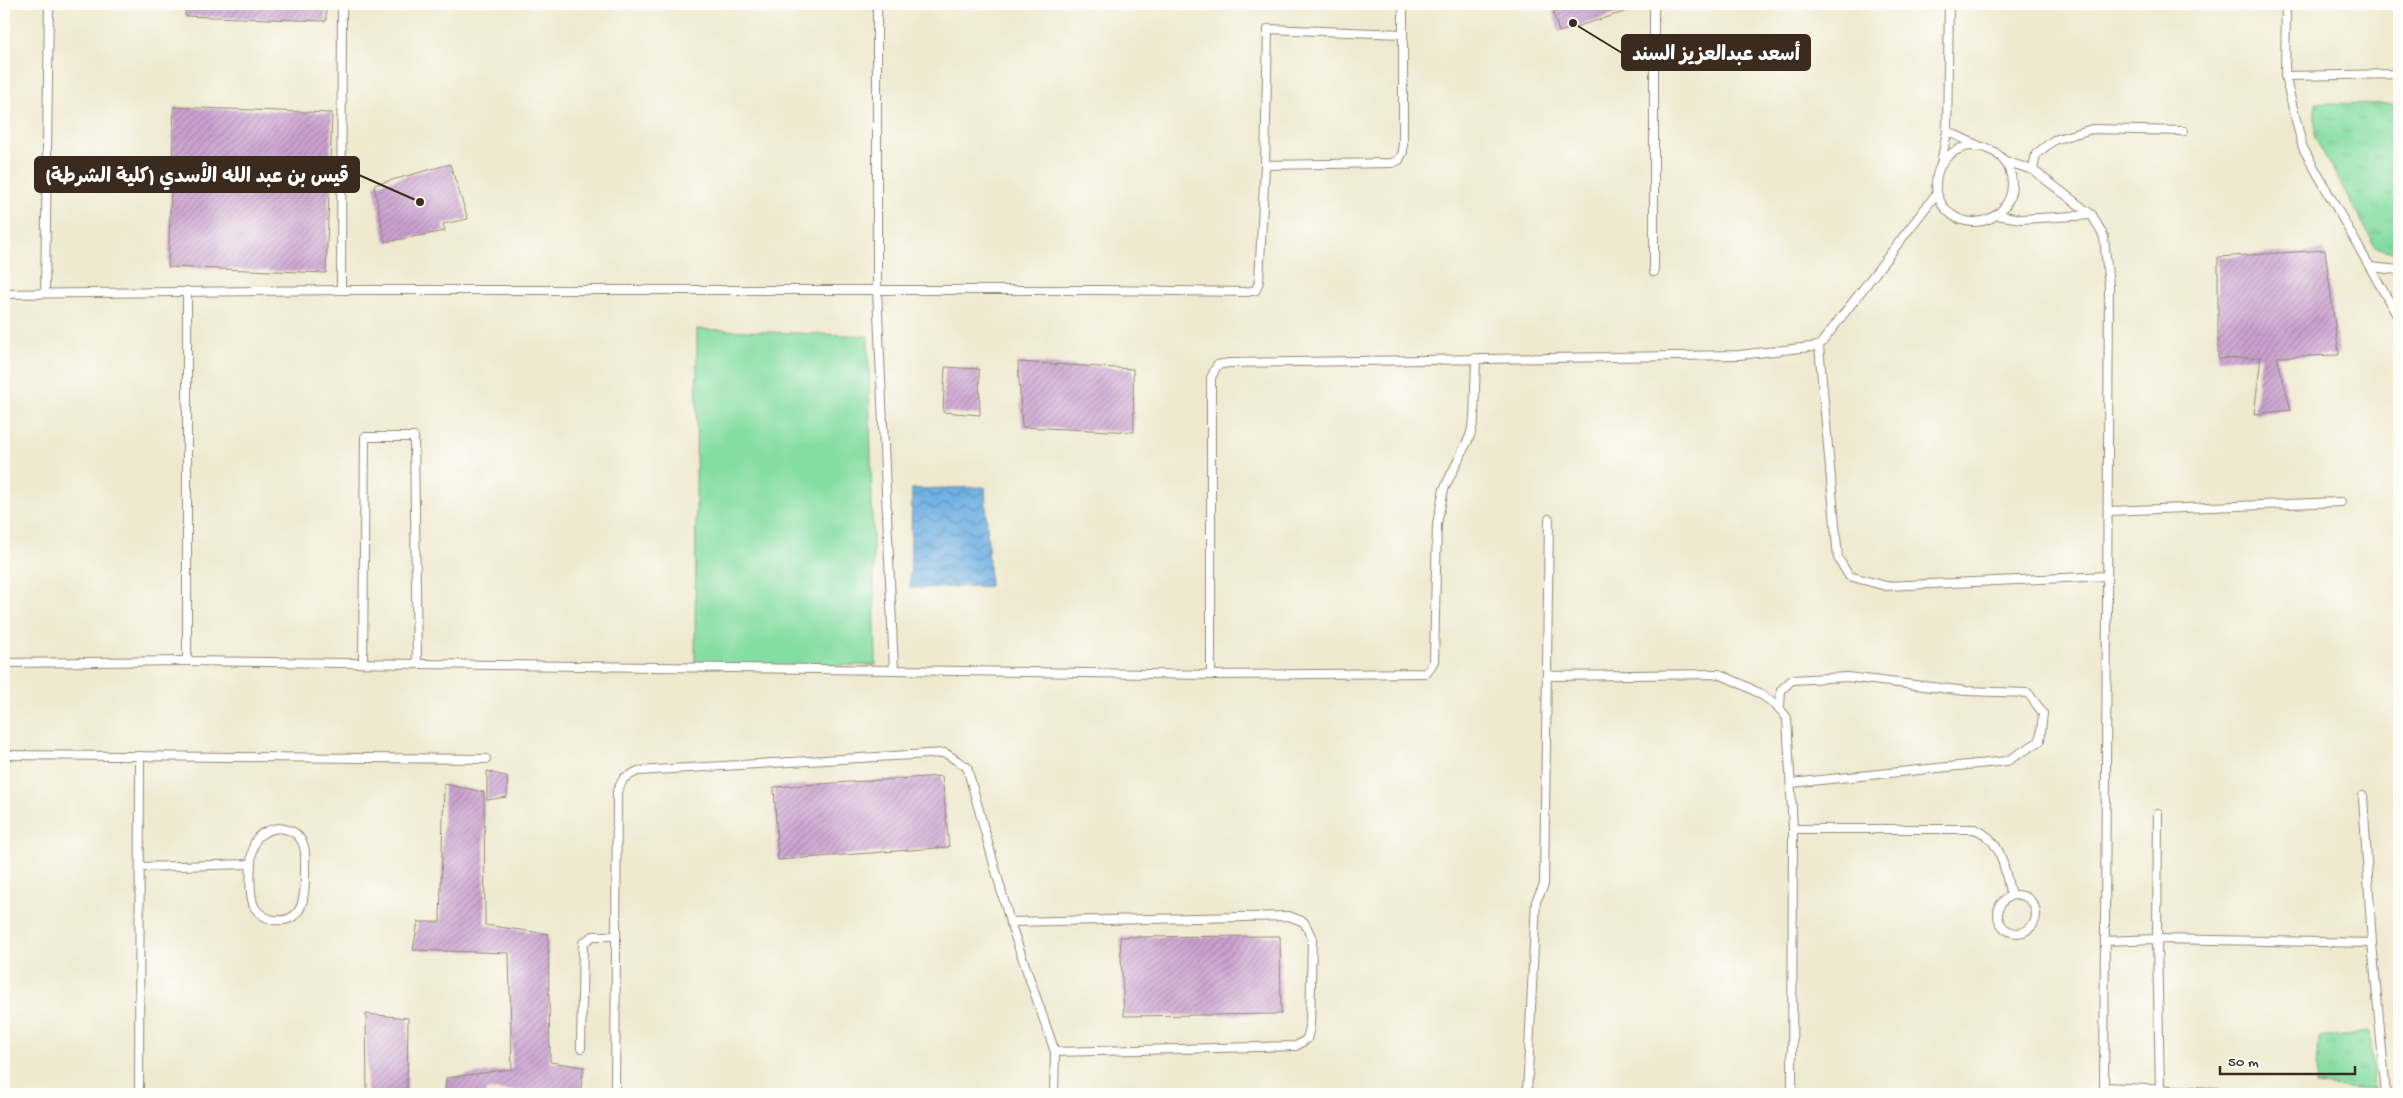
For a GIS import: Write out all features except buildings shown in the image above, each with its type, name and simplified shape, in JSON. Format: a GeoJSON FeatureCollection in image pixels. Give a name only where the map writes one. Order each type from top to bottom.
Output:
{"type":"FeatureCollection","features":[{"type":"Feature","properties":{"kind":"lane"},"geometry":{"type":"LineString","coordinates":[[45,293],[49,4]]}},
{"type":"Feature","properties":{"kind":"lane"},"geometry":{"type":"LineString","coordinates":[[342,4],[342,290]]}},
{"type":"Feature","properties":{"kind":"lane"},"geometry":{"type":"LineString","coordinates":[[877,4],[877,290],[894,670]]}},
{"type":"Feature","properties":{"kind":"lane"},"geometry":{"type":"LineString","coordinates":[[1265,165],[1392,163],[1399,160],[1402,152],[1403,4]]}},
{"type":"Feature","properties":{"kind":"lane"},"geometry":{"type":"LineString","coordinates":[[1654,4],[1654,272]]}},
{"type":"Feature","properties":{"kind":"lane"},"geometry":{"type":"LineString","coordinates":[[1948,4],[1946,131],[1941,164],[1936,178],[1937,193],[1943,207],[1954,217],[1968,222],[1983,221],[1997,215],[2007,204],[2012,190],[2011,175],[2005,161]]}},
{"type":"Feature","properties":{"kind":"lane"},"geometry":{"type":"LineString","coordinates":[[2286,4],[2285,76],[2303,148],[2399,319]]}},
{"type":"Feature","properties":{"kind":"lane"},"geometry":{"type":"LineString","coordinates":[[4,294],[342,290],[1248,292],[1256,290],[1259,281],[1265,165],[1268,30],[1403,34]]}},
{"type":"Feature","properties":{"kind":"lane"},"geometry":{"type":"LineString","coordinates":[[2285,76],[2399,74]]}},
{"type":"Feature","properties":{"kind":"lane"},"geometry":{"type":"LineString","coordinates":[[2033,170],[2036,154],[2054,140],[2092,129],[2184,131]]}},
{"type":"Feature","properties":{"kind":"lane"},"geometry":{"type":"LineString","coordinates":[[1946,131],[1994,151],[2005,161],[2033,170],[2092,215],[2104,237],[2110,286],[2103,1090],[2262,1094]]}},
{"type":"Feature","properties":{"kind":"lane"},"geometry":{"type":"LineString","coordinates":[[1941,164],[1951,153],[1965,147],[1980,146]]}},
{"type":"Feature","properties":{"kind":"lane"},"geometry":{"type":"LineString","coordinates":[[1937,193],[1819,346],[1838,558],[1849,576],[1886,586],[2107,576]]}},
{"type":"Feature","properties":{"kind":"lane"},"geometry":{"type":"LineString","coordinates":[[1997,215],[2021,219],[2092,215]]}},
{"type":"Feature","properties":{"kind":"lane"},"geometry":{"type":"LineString","coordinates":[[2370,267],[2399,270]]}},
{"type":"Feature","properties":{"kind":"lane"},"geometry":{"type":"LineString","coordinates":[[186,661],[187,291]]}},
{"type":"Feature","properties":{"kind":"lane"},"geometry":{"type":"LineString","coordinates":[[1211,675],[1212,378],[1217,365],[1229,363],[1476,358],[1739,355],[1819,346]]}},
{"type":"Feature","properties":{"kind":"lane"},"geometry":{"type":"LineString","coordinates":[[4,663],[186,661],[1211,675],[1427,673],[1432,668],[1434,661],[1437,524],[1444,489],[1472,428],[1476,358]]}},
{"type":"Feature","properties":{"kind":"lane"},"geometry":{"type":"LineString","coordinates":[[363,664],[365,437],[414,437],[417,664]]}},
{"type":"Feature","properties":{"kind":"lane"},"geometry":{"type":"LineString","coordinates":[[2108,510],[2341,502]]}},
{"type":"Feature","properties":{"kind":"lane"},"geometry":{"type":"LineString","coordinates":[[1527,1094],[1536,901],[1544,885],[1550,519]]}},
{"type":"Feature","properties":{"kind":"lane"},"geometry":{"type":"LineString","coordinates":[[1547,676],[1718,674],[1780,707],[1787,718],[1793,829],[1792,1094]]}},
{"type":"Feature","properties":{"kind":"lane"},"geometry":{"type":"LineString","coordinates":[[1780,707],[1781,690],[1792,680],[1847,677],[1966,690],[2028,693],[2043,713],[2040,741],[2007,762],[1791,783]]}},
{"type":"Feature","properties":{"kind":"lane"},"geometry":{"type":"LineString","coordinates":[[615,1094],[617,791],[624,778],[638,771],[945,753],[967,767],[1010,922],[1055,1052],[1054,1094]]}},
{"type":"Feature","properties":{"kind":"lane"},"geometry":{"type":"LineString","coordinates":[[4,756],[486,759]]}},
{"type":"Feature","properties":{"kind":"lane"},"geometry":{"type":"LineString","coordinates":[[140,756],[140,1094]]}},
{"type":"Feature","properties":{"kind":"lane"},"geometry":{"type":"LineString","coordinates":[[2364,796],[2372,943],[2386,1094]]}},
{"type":"Feature","properties":{"kind":"lane"},"geometry":{"type":"LineString","coordinates":[[2158,813],[2157,939],[2160,1090]]}},
{"type":"Feature","properties":{"kind":"lane"},"geometry":{"type":"LineString","coordinates":[[279,828],[290,830],[300,838],[305,848],[305,898],[301,908],[293,916],[283,920],[273,920],[262,916],[255,908],[251,898],[251,864],[252,848],[258,837],[267,830],[279,828]]}},
{"type":"Feature","properties":{"kind":"lane"},"geometry":{"type":"LineString","coordinates":[[1793,829],[1974,829],[1988,835],[1998,847],[2011,895]]}},
{"type":"Feature","properties":{"kind":"lane"},"geometry":{"type":"LineString","coordinates":[[140,867],[251,864]]}},
{"type":"Feature","properties":{"kind":"lane"},"geometry":{"type":"LineString","coordinates":[[2011,895],[2024,896],[2034,905],[2036,911],[2033,924],[2023,932],[2010,932],[2000,923],[1998,916],[2000,904],[2011,895]]}},
{"type":"Feature","properties":{"kind":"lane"},"geometry":{"type":"LineString","coordinates":[[1010,922],[1289,916],[1304,922],[1312,938],[1310,1027],[1307,1039],[1296,1046],[1055,1052]]}},
{"type":"Feature","properties":{"kind":"lane"},"geometry":{"type":"LineString","coordinates":[[581,1048],[583,942],[593,936],[616,936]]}},
{"type":"Feature","properties":{"kind":"lane"},"geometry":{"type":"LineString","coordinates":[[2105,941],[2157,939],[2372,943]]}},
{"type":"Feature","properties":{"kind":"green space"},"geometry":{"type":"Polygon","coordinates":[[[2315,103],[2399,104],[2399,254],[2376,247],[2315,138],[2315,103]]]}},
{"type":"Feature","properties":{"kind":"green space"},"geometry":{"type":"Polygon","coordinates":[[[697,329],[868,336],[876,665],[695,668],[697,329]]]}},
{"type":"Feature","properties":{"kind":"green space"},"geometry":{"type":"Polygon","coordinates":[[[2370,1032],[2374,1089],[2316,1085],[2319,1038],[2370,1032]]]}},
{"type":"Feature","properties":{"kind":"water"},"geometry":{"type":"Polygon","coordinates":[[[985,487],[990,586],[910,588],[912,489],[985,487]]]}},
{"type":"Feature","properties":{"kind":"place","name":"أسعد عبدالعزيز السند"},"geometry":{"type":"Point","coordinates":[1573,23]}},
{"type":"Feature","properties":{"kind":"place","name":"قيس بن عبد الله الأسدي (كلية الشرطة)"},"geometry":{"type":"Point","coordinates":[420,202]}}]}
